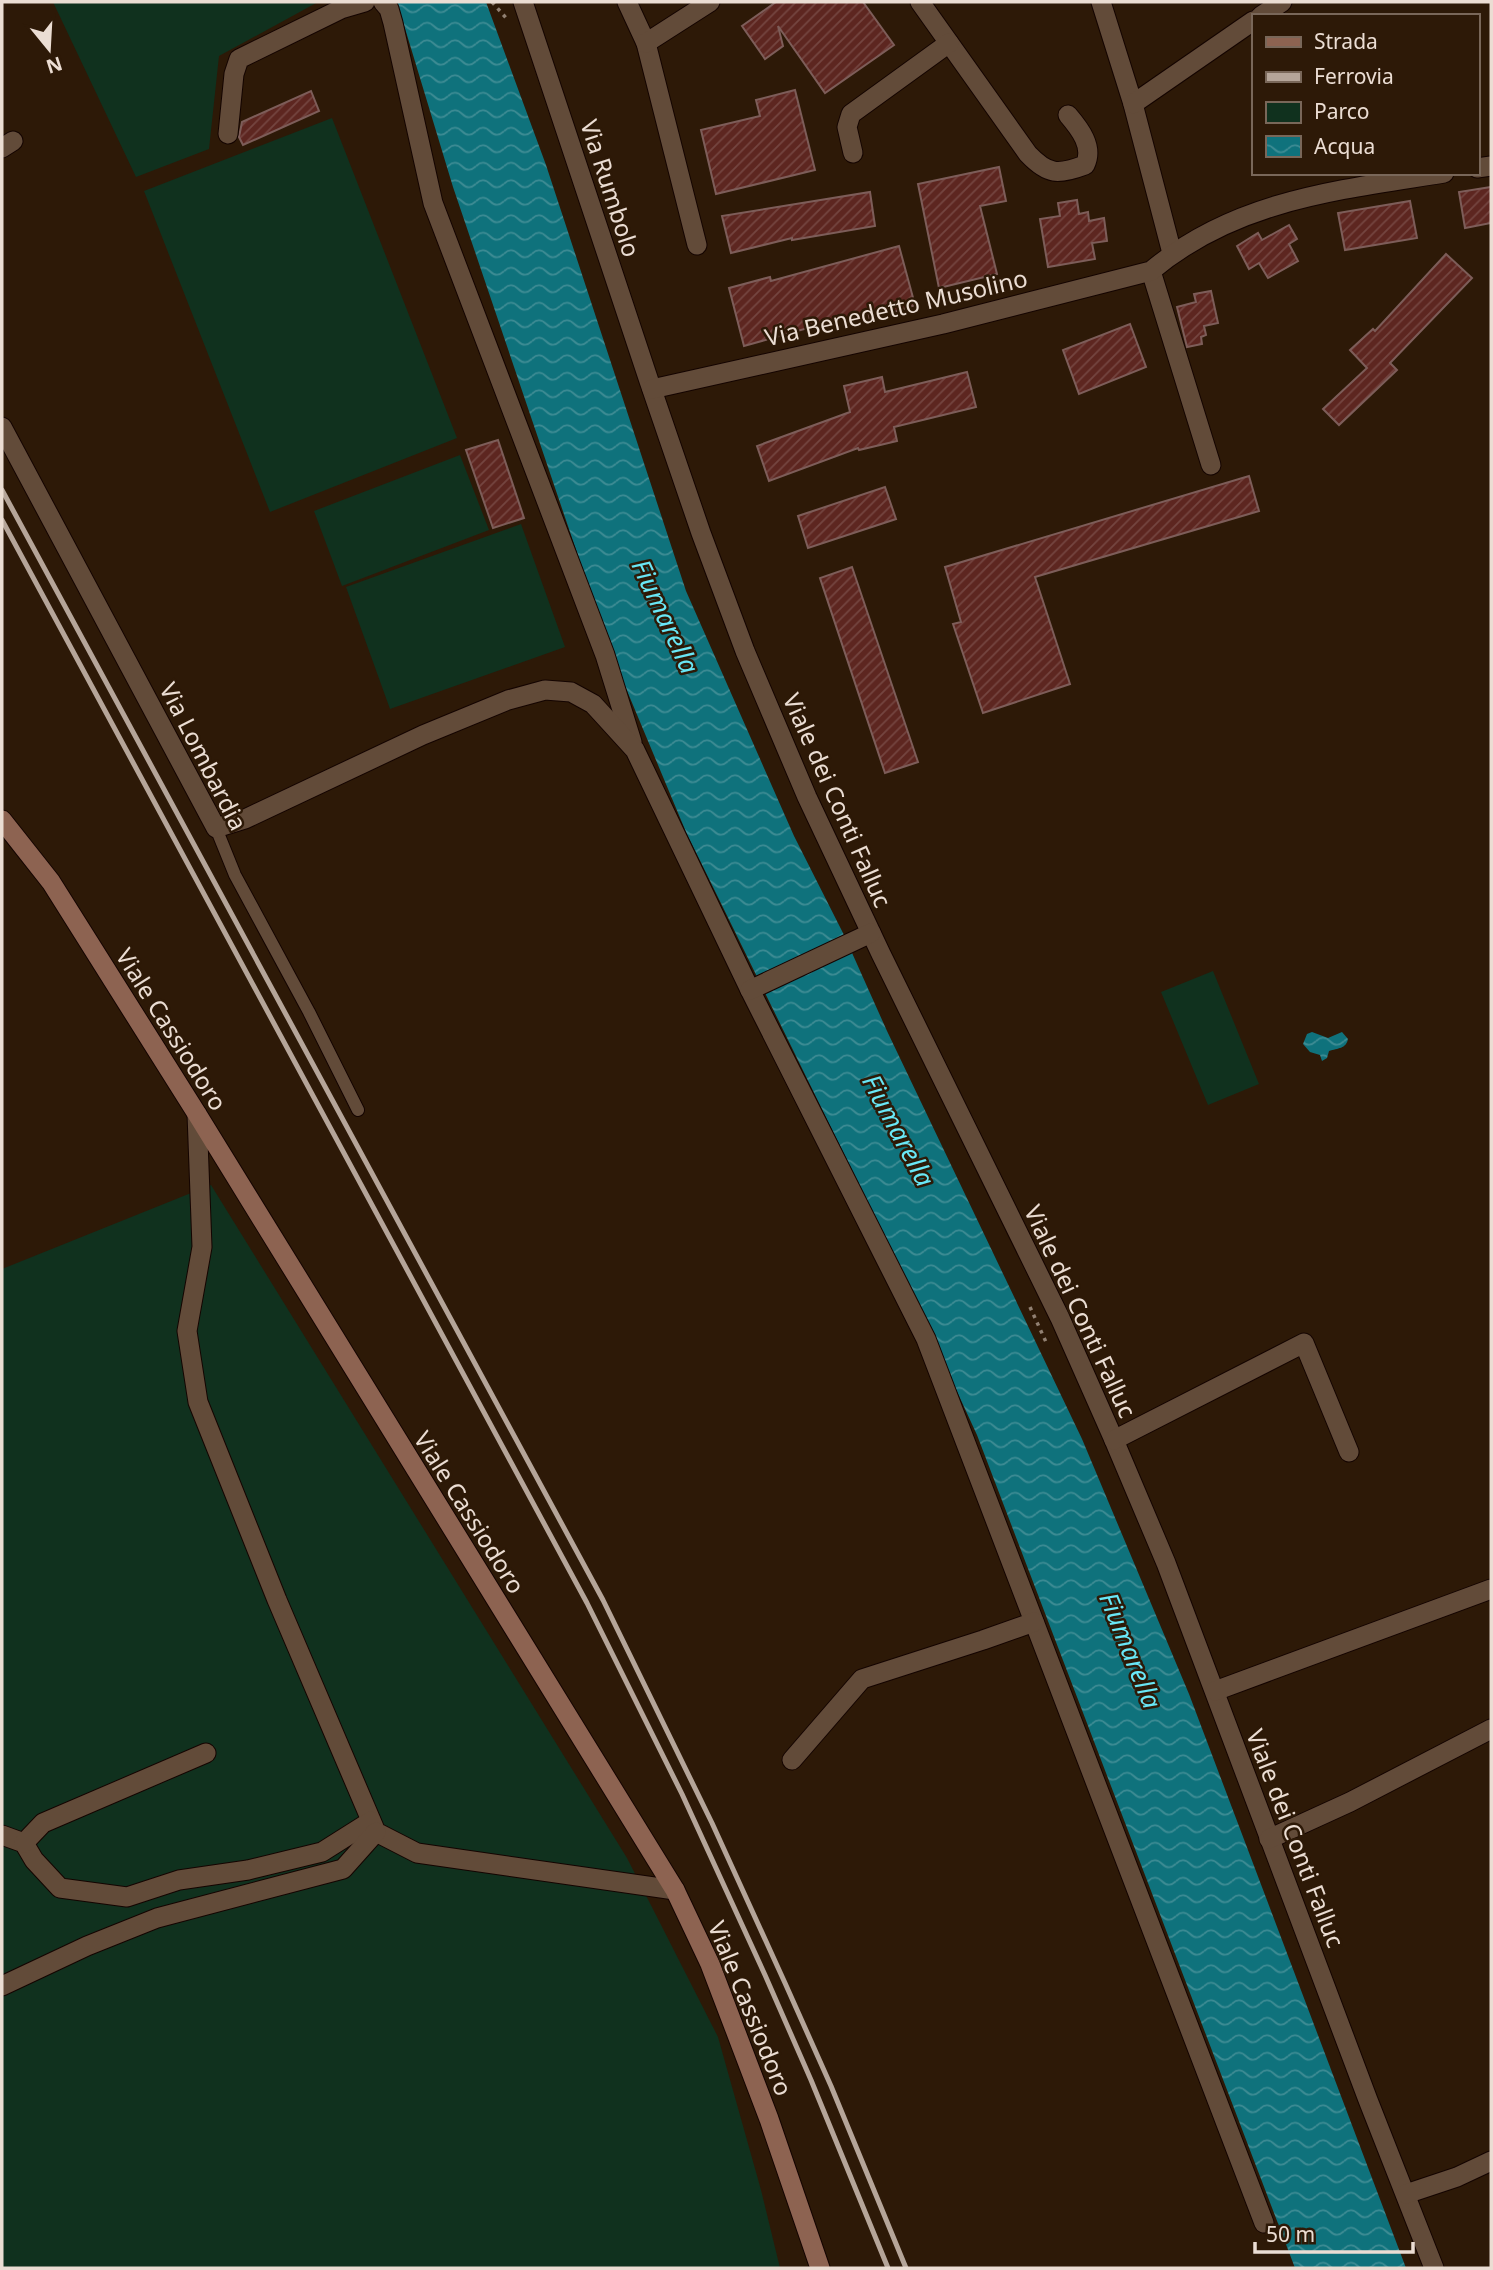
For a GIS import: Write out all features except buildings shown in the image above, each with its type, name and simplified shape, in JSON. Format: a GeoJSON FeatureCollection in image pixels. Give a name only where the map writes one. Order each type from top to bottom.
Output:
{"type":"FeatureCollection","features":[{"type":"Feature","properties":{"kind":"main road","name":"Viale Cassiodoro"},"geometry":{"type":"LineString","coordinates":[[2,821],[51,882],[675,1890],[710,1964],[769,2119],[820,2268]]}},
{"type":"Feature","properties":{"kind":"street"},"geometry":{"type":"LineString","coordinates":[[228,134],[234,74],[239,59],[341,9],[365,2]]}},
{"type":"Feature","properties":{"kind":"street"},"geometry":{"type":"LineString","coordinates":[[383,2],[389,9],[393,23],[433,203],[605,656],[635,750],[926,1339],[1264,2223]]}},
{"type":"Feature","properties":{"kind":"street","name":"Via Rumbolo"},"geometry":{"type":"LineString","coordinates":[[523,2],[652,389]]}},
{"type":"Feature","properties":{"kind":"street"},"geometry":{"type":"LineString","coordinates":[[627,2],[646,43],[697,245]]}},
{"type":"Feature","properties":{"kind":"street"},"geometry":{"type":"LineString","coordinates":[[646,43],[710,2]]}},
{"type":"Feature","properties":{"kind":"street"},"geometry":{"type":"LineString","coordinates":[[920,2],[1028,154],[1041,167],[1052,172],[1085,165],[1088,158],[1089,150],[1079,127],[1068,115]]}},
{"type":"Feature","properties":{"kind":"street"},"geometry":{"type":"LineString","coordinates":[[1101,2],[1133,103],[1172,253]]}},
{"type":"Feature","properties":{"kind":"street"},"geometry":{"type":"LineString","coordinates":[[1264,14],[1282,2]]}},
{"type":"Feature","properties":{"kind":"street"},"geometry":{"type":"LineString","coordinates":[[1133,103],[1252,22]]}},
{"type":"Feature","properties":{"kind":"street"},"geometry":{"type":"LineString","coordinates":[[853,153],[846,127],[851,114],[949,43]]}},
{"type":"Feature","properties":{"kind":"street","name":"Via Benedetto Musolino"},"geometry":{"type":"LineString","coordinates":[[652,389],[943,324],[1151,271],[1172,253],[1227,223],[1269,206],[1317,194],[1432,175]]}},
{"type":"Feature","properties":{"kind":"street"},"geometry":{"type":"LineString","coordinates":[[1151,271],[1211,465]]}},
{"type":"Feature","properties":{"kind":"street","name":"Viale dei Conti Falluc"},"geometry":{"type":"LineString","coordinates":[[652,389],[701,533],[746,651],[807,797],[1060,1318],[1166,1563],[1368,2101],[1434,2268]]}},
{"type":"Feature","properties":{"kind":"street","name":"Via Lombardia"},"geometry":{"type":"LineString","coordinates":[[2,427],[216,828]]}},
{"type":"Feature","properties":{"kind":"street"},"geometry":{"type":"LineString","coordinates":[[216,828],[246,819],[423,735],[508,700],[545,690],[571,692],[593,704],[635,750]]}},
{"type":"Feature","properties":{"kind":"street"},"geometry":{"type":"LineString","coordinates":[[754,987],[872,933]]}},
{"type":"Feature","properties":{"kind":"street"},"geometry":{"type":"LineString","coordinates":[[197,1114],[202,1247],[187,1331],[198,1402],[277,1600],[374,1826],[417,1853],[675,1890]]}},
{"type":"Feature","properties":{"kind":"street"},"geometry":{"type":"LineString","coordinates":[[1114,1440],[1304,1343],[1349,1451]]}},
{"type":"Feature","properties":{"kind":"street"},"geometry":{"type":"LineString","coordinates":[[1214,1691],[1491,1589]]}},
{"type":"Feature","properties":{"kind":"street"},"geometry":{"type":"LineString","coordinates":[[792,1760],[862,1679],[1034,1622]]}},
{"type":"Feature","properties":{"kind":"street"},"geometry":{"type":"LineString","coordinates":[[1269,1839],[1350,1802],[1491,1729]]}},
{"type":"Feature","properties":{"kind":"street"},"geometry":{"type":"LineString","coordinates":[[24,1843],[43,1823],[206,1753]]}},
{"type":"Feature","properties":{"kind":"street"},"geometry":{"type":"LineString","coordinates":[[2,1835],[24,1843],[34,1860],[60,1888],[127,1897],[179,1880],[248,1870],[322,1852],[374,1826]]}},
{"type":"Feature","properties":{"kind":"street"},"geometry":{"type":"LineString","coordinates":[[2,1986],[157,1918],[343,1868],[374,1826]]}},
{"type":"Feature","properties":{"kind":"street"},"geometry":{"type":"LineString","coordinates":[[1406,2194],[1450,2180],[1491,2161]]}},
{"type":"Feature","properties":{"kind":"lane","name":"Via Lombardia"},"geometry":{"type":"LineString","coordinates":[[216,828],[234,875],[309,1012],[358,1110]]}},
{"type":"Feature","properties":{"kind":"path"},"geometry":{"type":"LineString","coordinates":[[492,2],[514,26]]}},
{"type":"Feature","properties":{"kind":"path"},"geometry":{"type":"LineString","coordinates":[[1026,1299],[1049,1349]]}},
{"type":"Feature","properties":{"kind":"green space"},"geometry":{"type":"Polygon","coordinates":[[[53,2],[318,2],[219,56],[209,149],[136,177],[53,2]]]}},
{"type":"Feature","properties":{"kind":"green space"},"geometry":{"type":"Polygon","coordinates":[[[332,118],[457,438],[270,512],[144,191],[332,118]]]}},
{"type":"Feature","properties":{"kind":"green space"},"geometry":{"type":"Polygon","coordinates":[[[460,455],[489,530],[342,586],[314,511],[460,455]]]}},
{"type":"Feature","properties":{"kind":"green space"},"geometry":{"type":"Polygon","coordinates":[[[521,524],[565,647],[390,709],[346,587],[521,524]]]}},
{"type":"Feature","properties":{"kind":"green space"},"geometry":{"type":"Polygon","coordinates":[[[1213,971],[1259,1084],[1208,1105],[1161,992],[1213,971]]]}},
{"type":"Feature","properties":{"kind":"green space"},"geometry":{"type":"Polygon","coordinates":[[[211,1185],[627,1858],[718,2037],[780,2268],[2,2268],[2,1269],[211,1185]]]}},
{"type":"Feature","properties":{"kind":"water","name":"Fiumarella"},"geometry":{"type":"Polygon","coordinates":[[[397,2],[486,2],[546,165],[686,591],[794,836],[844,935],[887,1031],[1082,1439],[1189,1694],[1406,2268],[1295,2268],[977,1435],[901,1270],[686,832],[610,650],[453,187],[397,2]]]}},
{"type":"Feature","properties":{"kind":"water"},"geometry":{"type":"Polygon","coordinates":[[[1312,1032],[1328,1038],[1342,1032],[1348,1039],[1343,1046],[1329,1051],[1327,1058],[1322,1061],[1320,1055],[1310,1052],[1303,1044],[1307,1034],[1312,1032]]]}},
{"type":"Feature","properties":{"kind":"railway"},"geometry":{"type":"LineString","coordinates":[[2,490],[603,1600],[712,1823],[785,1983],[906,2268]]}},
{"type":"Feature","properties":{"kind":"railway"},"geometry":{"type":"LineString","coordinates":[[2,520],[587,1603],[682,1794],[765,1975],[888,2268]]}}]}
